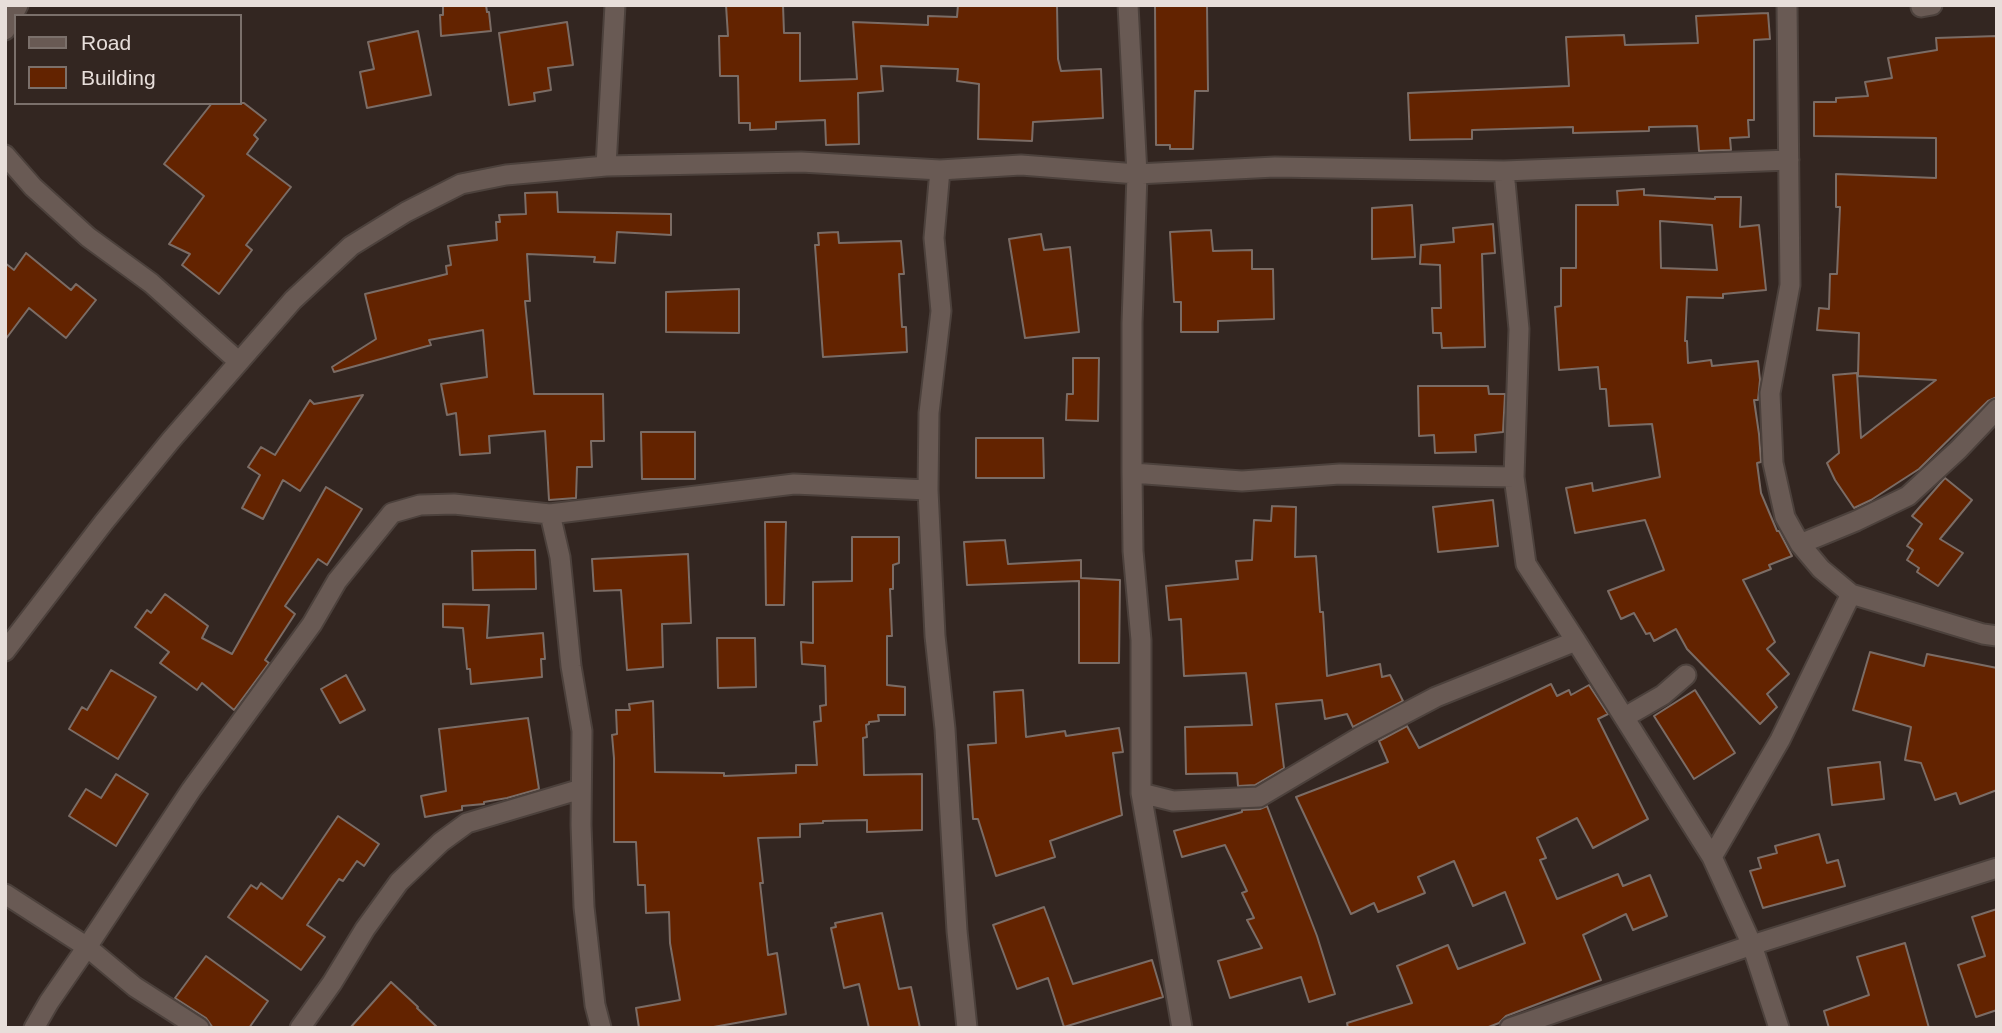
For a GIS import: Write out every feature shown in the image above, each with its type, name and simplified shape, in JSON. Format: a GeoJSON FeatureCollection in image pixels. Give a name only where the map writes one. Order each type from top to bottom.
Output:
{"type":"FeatureCollection","features":[{"type":"Feature","properties":{"kind":"street"},"geometry":{"type":"LineString","coordinates":[[5,30],[18,5]]}},
{"type":"Feature","properties":{"kind":"street"},"geometry":{"type":"LineString","coordinates":[[606,166],[615,5]]}},
{"type":"Feature","properties":{"kind":"street"},"geometry":{"type":"LineString","coordinates":[[1128,5],[1137,174],[1132,323],[1132,473],[1133,551],[1142,640],[1141,793],[1182,1028]]}},
{"type":"Feature","properties":{"kind":"street"},"geometry":{"type":"LineString","coordinates":[[1787,5],[1790,285],[1770,393],[1773,463],[1785,517],[1800,544],[1821,569],[1851,594],[1997,636]]}},
{"type":"Feature","properties":{"kind":"street"},"geometry":{"type":"LineString","coordinates":[[5,155],[33,187],[88,237],[151,283],[239,362]]}},
{"type":"Feature","properties":{"kind":"street"},"geometry":{"type":"LineString","coordinates":[[5,651],[104,522],[293,300],[351,246],[406,212],[461,184],[506,175],[606,166],[801,162],[940,170],[1021,166],[1137,174],[1275,167],[1504,171],[1789,160]]}},
{"type":"Feature","properties":{"kind":"street"},"geometry":{"type":"LineString","coordinates":[[940,170],[934,238],[941,311],[929,413],[928,490],[935,636],[945,729],[957,931],[967,1028]]}},
{"type":"Feature","properties":{"kind":"street"},"geometry":{"type":"LineString","coordinates":[[1504,171],[1519,329],[1514,477],[1526,564],[1712,857],[1752,945],[1779,1028]]}},
{"type":"Feature","properties":{"kind":"street"},"geometry":{"type":"LineString","coordinates":[[1800,544],[1908,496],[1997,409]]}},
{"type":"Feature","properties":{"kind":"street"},"geometry":{"type":"LineString","coordinates":[[1132,473],[1242,481],[1340,474],[1514,477]]}},
{"type":"Feature","properties":{"kind":"street"},"geometry":{"type":"LineString","coordinates":[[34,1028],[191,790],[312,624],[337,580],[392,513],[421,505],[454,504],[550,514],[794,484],[928,490]]}},
{"type":"Feature","properties":{"kind":"street"},"geometry":{"type":"LineString","coordinates":[[550,514],[560,557],[571,666],[582,731],[584,907],[595,1005],[601,1028]]}},
{"type":"Feature","properties":{"kind":"street"},"geometry":{"type":"LineString","coordinates":[[1712,857],[1780,740],[1851,594]]}},
{"type":"Feature","properties":{"kind":"street"},"geometry":{"type":"LineString","coordinates":[[1141,793],[1173,801],[1259,797],[1360,737],[1436,697],[1576,641]]}},
{"type":"Feature","properties":{"kind":"street"},"geometry":{"type":"LineString","coordinates":[[1625,717],[1663,695],[1686,675]]}},
{"type":"Feature","properties":{"kind":"street"},"geometry":{"type":"LineString","coordinates":[[300,1028],[365,929],[399,883],[440,842],[467,823],[581,789]]}},
{"type":"Feature","properties":{"kind":"street"},"geometry":{"type":"LineString","coordinates":[[1510,1028],[1752,945],[1997,868]]}},
{"type":"Feature","properties":{"kind":"street"},"geometry":{"type":"LineString","coordinates":[[5,894],[87,947],[135,986],[199,1028]]}},
{"type":"Feature","properties":{"kind":"building"},"geometry":{"type":"Polygon","coordinates":[[[443,5],[486,5],[491,31],[441,36],[440,15],[443,15],[443,5]]]}},
{"type":"Feature","properties":{"kind":"building"},"geometry":{"type":"Polygon","coordinates":[[[726,5],[783,5],[784,33],[800,33],[800,81],[857,79],[853,22],[928,25],[928,16],[957,17],[958,5],[1057,5],[1058,59],[1061,71],[1101,69],[1103,118],[1033,122],[1032,141],[978,139],[979,84],[957,81],[958,69],[881,66],[883,91],[858,93],[859,144],[826,145],[825,120],[776,122],[776,129],[750,130],[750,123],[739,123],[738,76],[720,76],[719,36],[728,36],[726,5]]]}},
{"type":"Feature","properties":{"kind":"building"},"geometry":{"type":"Polygon","coordinates":[[[1155,5],[1207,5],[1208,91],[1195,91],[1193,149],[1170,149],[1170,145],[1156,145],[1155,5]]]}},
{"type":"Feature","properties":{"kind":"building"},"geometry":{"type":"Polygon","coordinates":[[[1768,13],[1770,39],[1754,40],[1754,120],[1748,120],[1749,137],[1730,138],[1731,150],[1699,151],[1697,126],[1649,127],[1649,131],[1573,133],[1573,127],[1472,130],[1472,139],[1410,140],[1408,93],[1569,86],[1566,37],[1624,35],[1625,45],[1698,43],[1696,16],[1768,13]]]}},
{"type":"Feature","properties":{"kind":"building"},"geometry":{"type":"Polygon","coordinates":[[[567,22],[573,65],[548,68],[551,90],[534,93],[535,101],[509,105],[499,33],[567,22]]]}},
{"type":"Feature","properties":{"kind":"building"},"geometry":{"type":"Polygon","coordinates":[[[418,31],[431,95],[367,108],[360,72],[374,69],[368,42],[418,31]]]}},
{"type":"Feature","properties":{"kind":"building"},"geometry":{"type":"Polygon","coordinates":[[[1997,36],[1997,397],[1988,401],[1919,469],[1854,508],[1827,463],[1839,453],[1833,375],[1857,373],[1861,438],[1936,380],[1858,376],[1859,333],[1817,330],[1819,308],[1829,309],[1830,274],[1837,274],[1840,207],[1836,207],[1836,174],[1936,178],[1936,138],[1814,136],[1814,102],[1836,102],[1836,98],[1868,96],[1865,82],[1892,78],[1888,58],[1937,50],[1936,38],[1997,36]]]}},
{"type":"Feature","properties":{"kind":"building"},"geometry":{"type":"Polygon","coordinates":[[[244,103],[266,120],[254,135],[258,139],[247,154],[291,187],[246,245],[252,250],[219,294],[182,265],[190,254],[169,244],[204,196],[164,164],[210,105],[244,103]]]}},
{"type":"Feature","properties":{"kind":"building"},"geometry":{"type":"Polygon","coordinates":[[[1644,189],[1644,195],[1715,199],[1741,197],[1740,227],[1759,225],[1766,290],[1723,294],[1723,298],[1687,297],[1685,341],[1688,363],[1711,360],[1712,366],[1758,361],[1758,400],[1754,400],[1759,434],[1761,462],[1757,463],[1761,493],[1777,531],[1792,556],[1769,565],[1771,569],[1743,580],[1775,642],[1767,649],[1789,674],[1767,694],[1777,707],[1760,724],[1687,649],[1676,629],[1654,641],[1650,633],[1646,634],[1634,613],[1621,619],[1608,591],[1664,570],[1645,520],[1575,533],[1566,488],[1592,483],[1593,491],[1660,477],[1652,424],[1609,426],[1606,389],[1600,389],[1598,367],[1559,370],[1555,307],[1561,306],[1561,268],[1576,268],[1576,205],[1618,205],[1617,191],[1644,189]],[[1660,221],[1661,268],[1717,270],[1712,225],[1660,221]]]}},
{"type":"Feature","properties":{"kind":"building"},"geometry":{"type":"Polygon","coordinates":[[[557,192],[558,212],[671,214],[671,235],[617,232],[615,263],[594,262],[595,257],[527,254],[530,301],[525,301],[534,394],[603,394],[604,441],[591,441],[592,467],[577,467],[576,498],[549,500],[545,431],[489,436],[490,453],[460,455],[456,413],[447,415],[441,384],[487,377],[483,330],[429,340],[431,345],[334,372],[332,367],[376,339],[365,294],[447,274],[446,266],[451,265],[448,246],[497,240],[496,222],[500,222],[499,215],[526,214],[525,193],[557,192]]]}},
{"type":"Feature","properties":{"kind":"building"},"geometry":{"type":"Polygon","coordinates":[[[1412,205],[1415,257],[1372,259],[1372,208],[1412,205]]]}},
{"type":"Feature","properties":{"kind":"building"},"geometry":{"type":"Polygon","coordinates":[[[1493,224],[1495,253],[1482,254],[1485,347],[1442,348],[1441,333],[1433,333],[1432,308],[1441,308],[1440,265],[1420,264],[1421,245],[1454,242],[1453,228],[1493,224]]]}},
{"type":"Feature","properties":{"kind":"building"},"geometry":{"type":"Polygon","coordinates":[[[1211,230],[1213,251],[1252,250],[1252,269],[1273,269],[1274,319],[1218,321],[1218,332],[1181,332],[1181,302],[1174,302],[1170,232],[1211,230]]]}},
{"type":"Feature","properties":{"kind":"building"},"geometry":{"type":"Polygon","coordinates":[[[838,232],[839,243],[901,241],[904,274],[899,274],[902,327],[906,327],[907,352],[823,357],[815,245],[819,245],[818,233],[838,232]]]}},
{"type":"Feature","properties":{"kind":"building"},"geometry":{"type":"Polygon","coordinates":[[[1041,234],[1044,250],[1070,247],[1079,332],[1025,338],[1009,239],[1041,234]]]}},
{"type":"Feature","properties":{"kind":"building"},"geometry":{"type":"Polygon","coordinates":[[[26,253],[71,290],[76,284],[96,300],[66,338],[29,308],[5,340],[5,263],[14,270],[26,253]]]}},
{"type":"Feature","properties":{"kind":"building"},"geometry":{"type":"Polygon","coordinates":[[[739,289],[739,333],[666,332],[666,292],[739,289]]]}},
{"type":"Feature","properties":{"kind":"building"},"geometry":{"type":"Polygon","coordinates":[[[1073,358],[1099,358],[1098,421],[1066,420],[1067,394],[1073,394],[1073,358]]]}},
{"type":"Feature","properties":{"kind":"building"},"geometry":{"type":"Polygon","coordinates":[[[1418,386],[1488,386],[1489,394],[1505,394],[1503,432],[1475,435],[1476,452],[1435,453],[1434,435],[1419,436],[1418,386]]]}},
{"type":"Feature","properties":{"kind":"building"},"geometry":{"type":"Polygon","coordinates":[[[363,395],[300,491],[283,480],[263,519],[242,508],[260,475],[248,467],[261,447],[275,455],[310,400],[314,404],[363,395]]]}},
{"type":"Feature","properties":{"kind":"building"},"geometry":{"type":"Polygon","coordinates":[[[641,432],[695,432],[695,479],[642,479],[641,432]]]}},
{"type":"Feature","properties":{"kind":"building"},"geometry":{"type":"Polygon","coordinates":[[[976,438],[1043,438],[1044,478],[976,478],[976,438]]]}},
{"type":"Feature","properties":{"kind":"building"},"geometry":{"type":"Polygon","coordinates":[[[1945,478],[1972,500],[1940,539],[1963,553],[1938,586],[1917,572],[1919,568],[1907,560],[1913,550],[1907,546],[1922,524],[1912,516],[1945,478]]]}},
{"type":"Feature","properties":{"kind":"building"},"geometry":{"type":"Polygon","coordinates":[[[326,487],[362,509],[327,565],[318,559],[285,606],[295,614],[265,660],[269,663],[234,710],[202,683],[197,690],[160,663],[169,652],[135,627],[147,610],[151,613],[165,594],[208,626],[202,638],[232,654],[326,487]]]}},
{"type":"Feature","properties":{"kind":"building"},"geometry":{"type":"Polygon","coordinates":[[[1493,500],[1498,546],[1438,552],[1433,507],[1493,500]]]}},
{"type":"Feature","properties":{"kind":"building"},"geometry":{"type":"Polygon","coordinates":[[[1272,506],[1296,507],[1295,557],[1316,556],[1327,676],[1380,664],[1382,677],[1390,675],[1403,701],[1353,727],[1347,714],[1325,719],[1322,700],[1276,704],[1284,768],[1255,785],[1238,786],[1237,773],[1186,774],[1185,727],[1252,725],[1246,673],[1184,676],[1181,619],[1169,620],[1166,586],[1238,579],[1236,561],[1252,560],[1254,520],[1271,521],[1272,506]]]}},
{"type":"Feature","properties":{"kind":"building"},"geometry":{"type":"Polygon","coordinates":[[[765,522],[786,522],[784,605],[766,605],[765,522]]]}},
{"type":"Feature","properties":{"kind":"building"},"geometry":{"type":"Polygon","coordinates":[[[852,537],[899,537],[899,563],[893,565],[893,589],[890,589],[892,636],[887,636],[887,685],[905,687],[905,715],[878,715],[879,721],[866,725],[867,737],[863,738],[864,775],[922,774],[922,830],[867,832],[867,820],[823,821],[800,824],[800,837],[758,838],[768,955],[777,953],[786,1014],[708,1028],[639,1028],[636,1008],[680,1000],[670,943],[669,912],[646,913],[645,885],[638,885],[636,842],[614,842],[612,735],[617,734],[616,710],[630,710],[629,704],[653,701],[655,772],[724,773],[724,776],[796,773],[796,765],[817,765],[814,722],[821,721],[820,706],[826,705],[825,666],[802,664],[801,642],[813,643],[813,582],[852,581],[852,537]]]}},
{"type":"Feature","properties":{"kind":"building"},"geometry":{"type":"Polygon","coordinates":[[[1005,540],[1008,564],[1081,560],[1081,578],[1120,580],[1119,663],[1079,663],[1079,581],[967,585],[964,542],[1005,540]]]}},
{"type":"Feature","properties":{"kind":"building"},"geometry":{"type":"Polygon","coordinates":[[[535,550],[536,589],[473,590],[472,551],[535,550]]]}},
{"type":"Feature","properties":{"kind":"building"},"geometry":{"type":"Polygon","coordinates":[[[688,554],[691,623],[662,624],[663,667],[627,670],[621,590],[594,591],[592,559],[688,554]]]}},
{"type":"Feature","properties":{"kind":"building"},"geometry":{"type":"Polygon","coordinates":[[[443,604],[489,605],[487,638],[543,633],[545,659],[541,659],[542,677],[471,684],[463,628],[443,627],[443,604]]]}},
{"type":"Feature","properties":{"kind":"building"},"geometry":{"type":"Polygon","coordinates":[[[717,638],[755,638],[756,687],[718,688],[717,638]]]}},
{"type":"Feature","properties":{"kind":"building"},"geometry":{"type":"Polygon","coordinates":[[[1870,652],[1924,666],[1927,654],[1997,668],[1997,790],[1960,804],[1956,793],[1935,800],[1921,763],[1905,760],[1911,727],[1853,710],[1870,652]]]}},
{"type":"Feature","properties":{"kind":"building"},"geometry":{"type":"Polygon","coordinates":[[[111,670],[156,697],[118,759],[69,729],[82,707],[87,710],[111,670]]]}},
{"type":"Feature","properties":{"kind":"building"},"geometry":{"type":"Polygon","coordinates":[[[346,675],[365,710],[340,723],[321,689],[346,675]]]}},
{"type":"Feature","properties":{"kind":"building"},"geometry":{"type":"Polygon","coordinates":[[[1551,684],[1557,696],[1569,690],[1571,695],[1589,685],[1608,714],[1598,719],[1648,819],[1593,848],[1577,818],[1537,838],[1546,858],[1540,860],[1557,899],[1618,874],[1623,886],[1650,875],[1667,916],[1633,930],[1626,914],[1583,935],[1601,980],[1506,1016],[1499,1023],[1486,1028],[1348,1028],[1347,1023],[1412,1003],[1397,966],[1448,945],[1458,969],[1525,943],[1505,892],[1473,906],[1454,861],[1418,877],[1425,893],[1378,912],[1374,903],[1351,914],[1296,797],[1388,762],[1379,741],[1407,726],[1419,748],[1551,684]]]}},
{"type":"Feature","properties":{"kind":"building"},"geometry":{"type":"Polygon","coordinates":[[[1023,690],[1026,737],[1065,731],[1066,736],[1119,728],[1123,752],[1113,753],[1122,815],[1050,841],[1055,857],[996,876],[978,819],[973,819],[968,745],[996,743],[994,692],[1023,690]]]}},
{"type":"Feature","properties":{"kind":"building"},"geometry":{"type":"Polygon","coordinates":[[[1695,690],[1735,753],[1694,779],[1654,716],[1695,690]]]}},
{"type":"Feature","properties":{"kind":"building"},"geometry":{"type":"Polygon","coordinates":[[[528,718],[539,789],[425,817],[421,796],[446,791],[439,729],[528,718]]]}},
{"type":"Feature","properties":{"kind":"building"},"geometry":{"type":"Polygon","coordinates":[[[1880,762],[1884,799],[1832,805],[1828,768],[1880,762]]]}},
{"type":"Feature","properties":{"kind":"building"},"geometry":{"type":"Polygon","coordinates":[[[116,774],[148,794],[116,846],[69,816],[86,789],[101,798],[116,774]]]}},
{"type":"Feature","properties":{"kind":"building"},"geometry":{"type":"Polygon","coordinates":[[[1267,806],[1317,936],[1335,994],[1309,1002],[1301,977],[1230,998],[1218,961],[1262,948],[1247,920],[1254,918],[1242,893],[1247,891],[1225,845],[1182,857],[1174,831],[1242,810],[1267,806]]]}},
{"type":"Feature","properties":{"kind":"building"},"geometry":{"type":"Polygon","coordinates":[[[338,816],[379,844],[364,866],[357,861],[343,881],[339,879],[307,925],[325,937],[301,970],[228,917],[251,885],[257,889],[261,883],[282,899],[338,816]]]}},
{"type":"Feature","properties":{"kind":"building"},"geometry":{"type":"Polygon","coordinates":[[[1819,834],[1827,863],[1838,860],[1845,886],[1763,908],[1750,871],[1761,868],[1758,858],[1777,853],[1775,846],[1819,834]]]}},
{"type":"Feature","properties":{"kind":"building"},"geometry":{"type":"Polygon","coordinates":[[[1044,907],[1073,984],[1152,960],[1163,997],[1064,1027],[1048,978],[1017,989],[993,925],[1044,907]]]}},
{"type":"Feature","properties":{"kind":"building"},"geometry":{"type":"Polygon","coordinates":[[[1997,909],[1997,1010],[1976,1017],[1958,965],[1985,956],[1972,917],[1997,909]]]}},
{"type":"Feature","properties":{"kind":"building"},"geometry":{"type":"Polygon","coordinates":[[[882,913],[899,989],[911,987],[920,1028],[869,1028],[859,984],[844,988],[831,928],[836,927],[835,923],[882,913]]]}},
{"type":"Feature","properties":{"kind":"building"},"geometry":{"type":"Polygon","coordinates":[[[1905,943],[1929,1028],[1829,1028],[1824,1011],[1869,995],[1857,957],[1905,943]]]}},
{"type":"Feature","properties":{"kind":"building"},"geometry":{"type":"Polygon","coordinates":[[[206,956],[268,1001],[249,1028],[213,1028],[206,1018],[175,998],[206,956]]]}},
{"type":"Feature","properties":{"kind":"building"},"geometry":{"type":"Polygon","coordinates":[[[391,982],[418,1007],[438,1028],[350,1028],[391,982]]]}}]}
